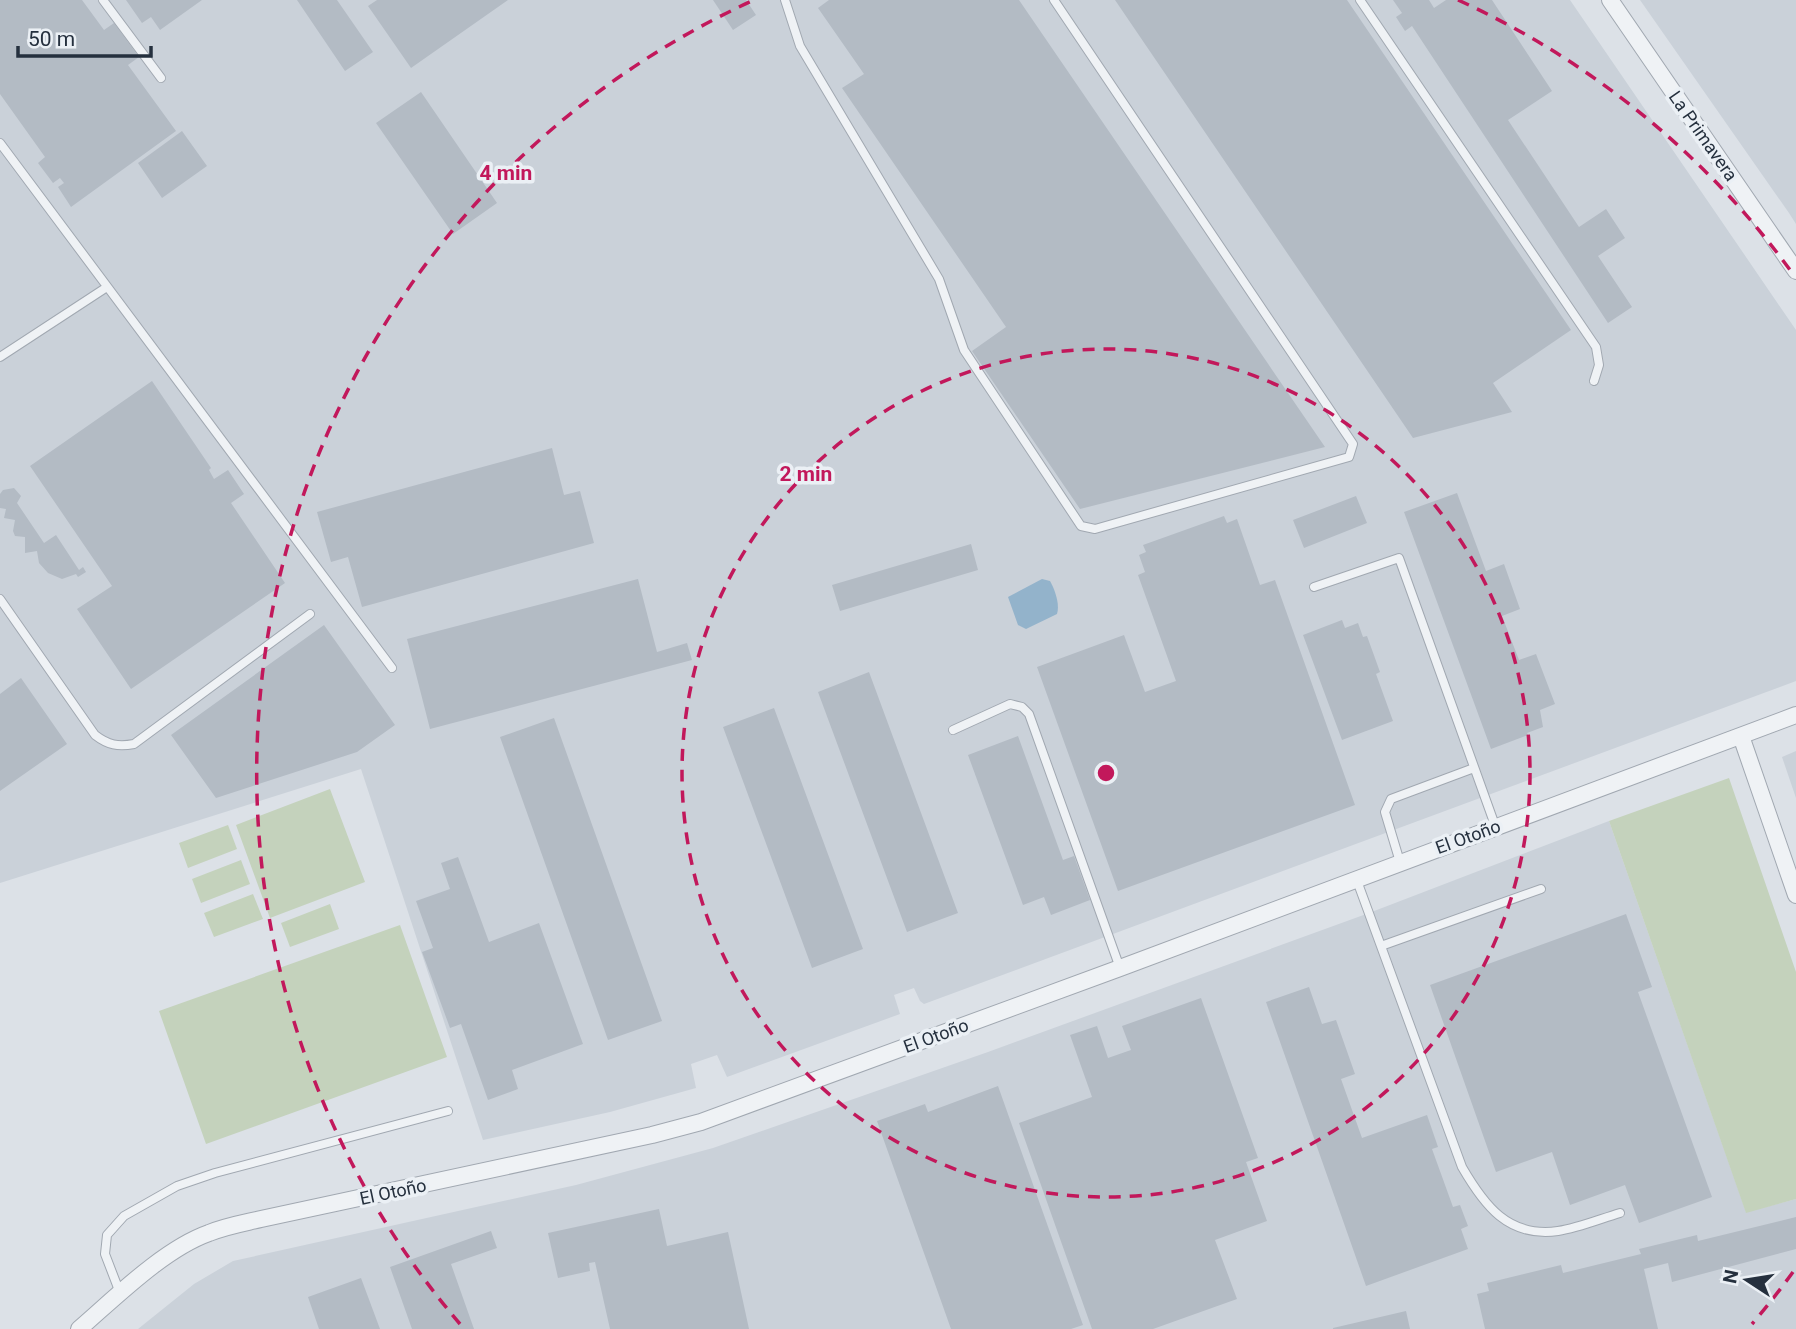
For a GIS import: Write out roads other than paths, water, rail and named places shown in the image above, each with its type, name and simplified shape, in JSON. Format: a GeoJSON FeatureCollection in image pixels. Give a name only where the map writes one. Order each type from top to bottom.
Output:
{"type":"FeatureCollection","features":[{"type":"Feature","properties":{"kind":"street","name":"La Primavera"},"geometry":{"type":"LineString","coordinates":[[1610,0],[1796,271]]}},
{"type":"Feature","properties":{"kind":"street","name":"El Otoño"},"geometry":{"type":"LineString","coordinates":[[79,1329],[120,1293],[186,1244],[207,1233],[251,1221],[680,1129],[1796,715]]}},
{"type":"Feature","properties":{"kind":"street"},"geometry":{"type":"LineString","coordinates":[[1741,736],[1796,895]]}},
{"type":"Feature","properties":{"kind":"lane"},"geometry":{"type":"LineString","coordinates":[[103,0],[161,78]]}},
{"type":"Feature","properties":{"kind":"lane"},"geometry":{"type":"LineString","coordinates":[[785,0],[800,46],[939,279],[956,332],[967,356],[1081,526],[1096,529],[1349,457],[1353,443],[1054,0]]}},
{"type":"Feature","properties":{"kind":"lane"},"geometry":{"type":"LineString","coordinates":[[1360,0],[1596,347],[1599,365],[1594,381]]}},
{"type":"Feature","properties":{"kind":"lane"},"geometry":{"type":"LineString","coordinates":[[0,142],[392,668]]}},
{"type":"Feature","properties":{"kind":"lane"},"geometry":{"type":"LineString","coordinates":[[0,357],[107,287]]}},
{"type":"Feature","properties":{"kind":"lane"},"geometry":{"type":"LineString","coordinates":[[1314,587],[1399,558],[1496,828]]}},
{"type":"Feature","properties":{"kind":"lane"},"geometry":{"type":"LineString","coordinates":[[0,599],[95,735],[105,743],[119,747],[134,744],[310,614]]}},
{"type":"Feature","properties":{"kind":"lane"},"geometry":{"type":"LineString","coordinates":[[953,730],[1010,705],[1022,708],[1029,714],[1120,968]]}},
{"type":"Feature","properties":{"kind":"lane"},"geometry":{"type":"LineString","coordinates":[[1400,862],[1385,812],[1391,799],[1474,768]]}},
{"type":"Feature","properties":{"kind":"lane"},"geometry":{"type":"LineString","coordinates":[[1356,878],[1462,1167],[1479,1196],[1509,1224],[1528,1230],[1558,1231],[1620,1213]]}},
{"type":"Feature","properties":{"kind":"lane"},"geometry":{"type":"LineString","coordinates":[[1381,946],[1542,889]]}},
{"type":"Feature","properties":{"kind":"lane"},"geometry":{"type":"LineString","coordinates":[[120,1293],[104,1254],[107,1234],[124,1216],[177,1186],[215,1172],[448,1111]]}},
{"type":"Feature","properties":{"kind":"water"},"geometry":{"type":"Polygon","coordinates":[[[1042,579],[1050,581],[1054,589],[1057,614],[1026,629],[1018,625],[1008,597],[1042,579]]]}}]}
